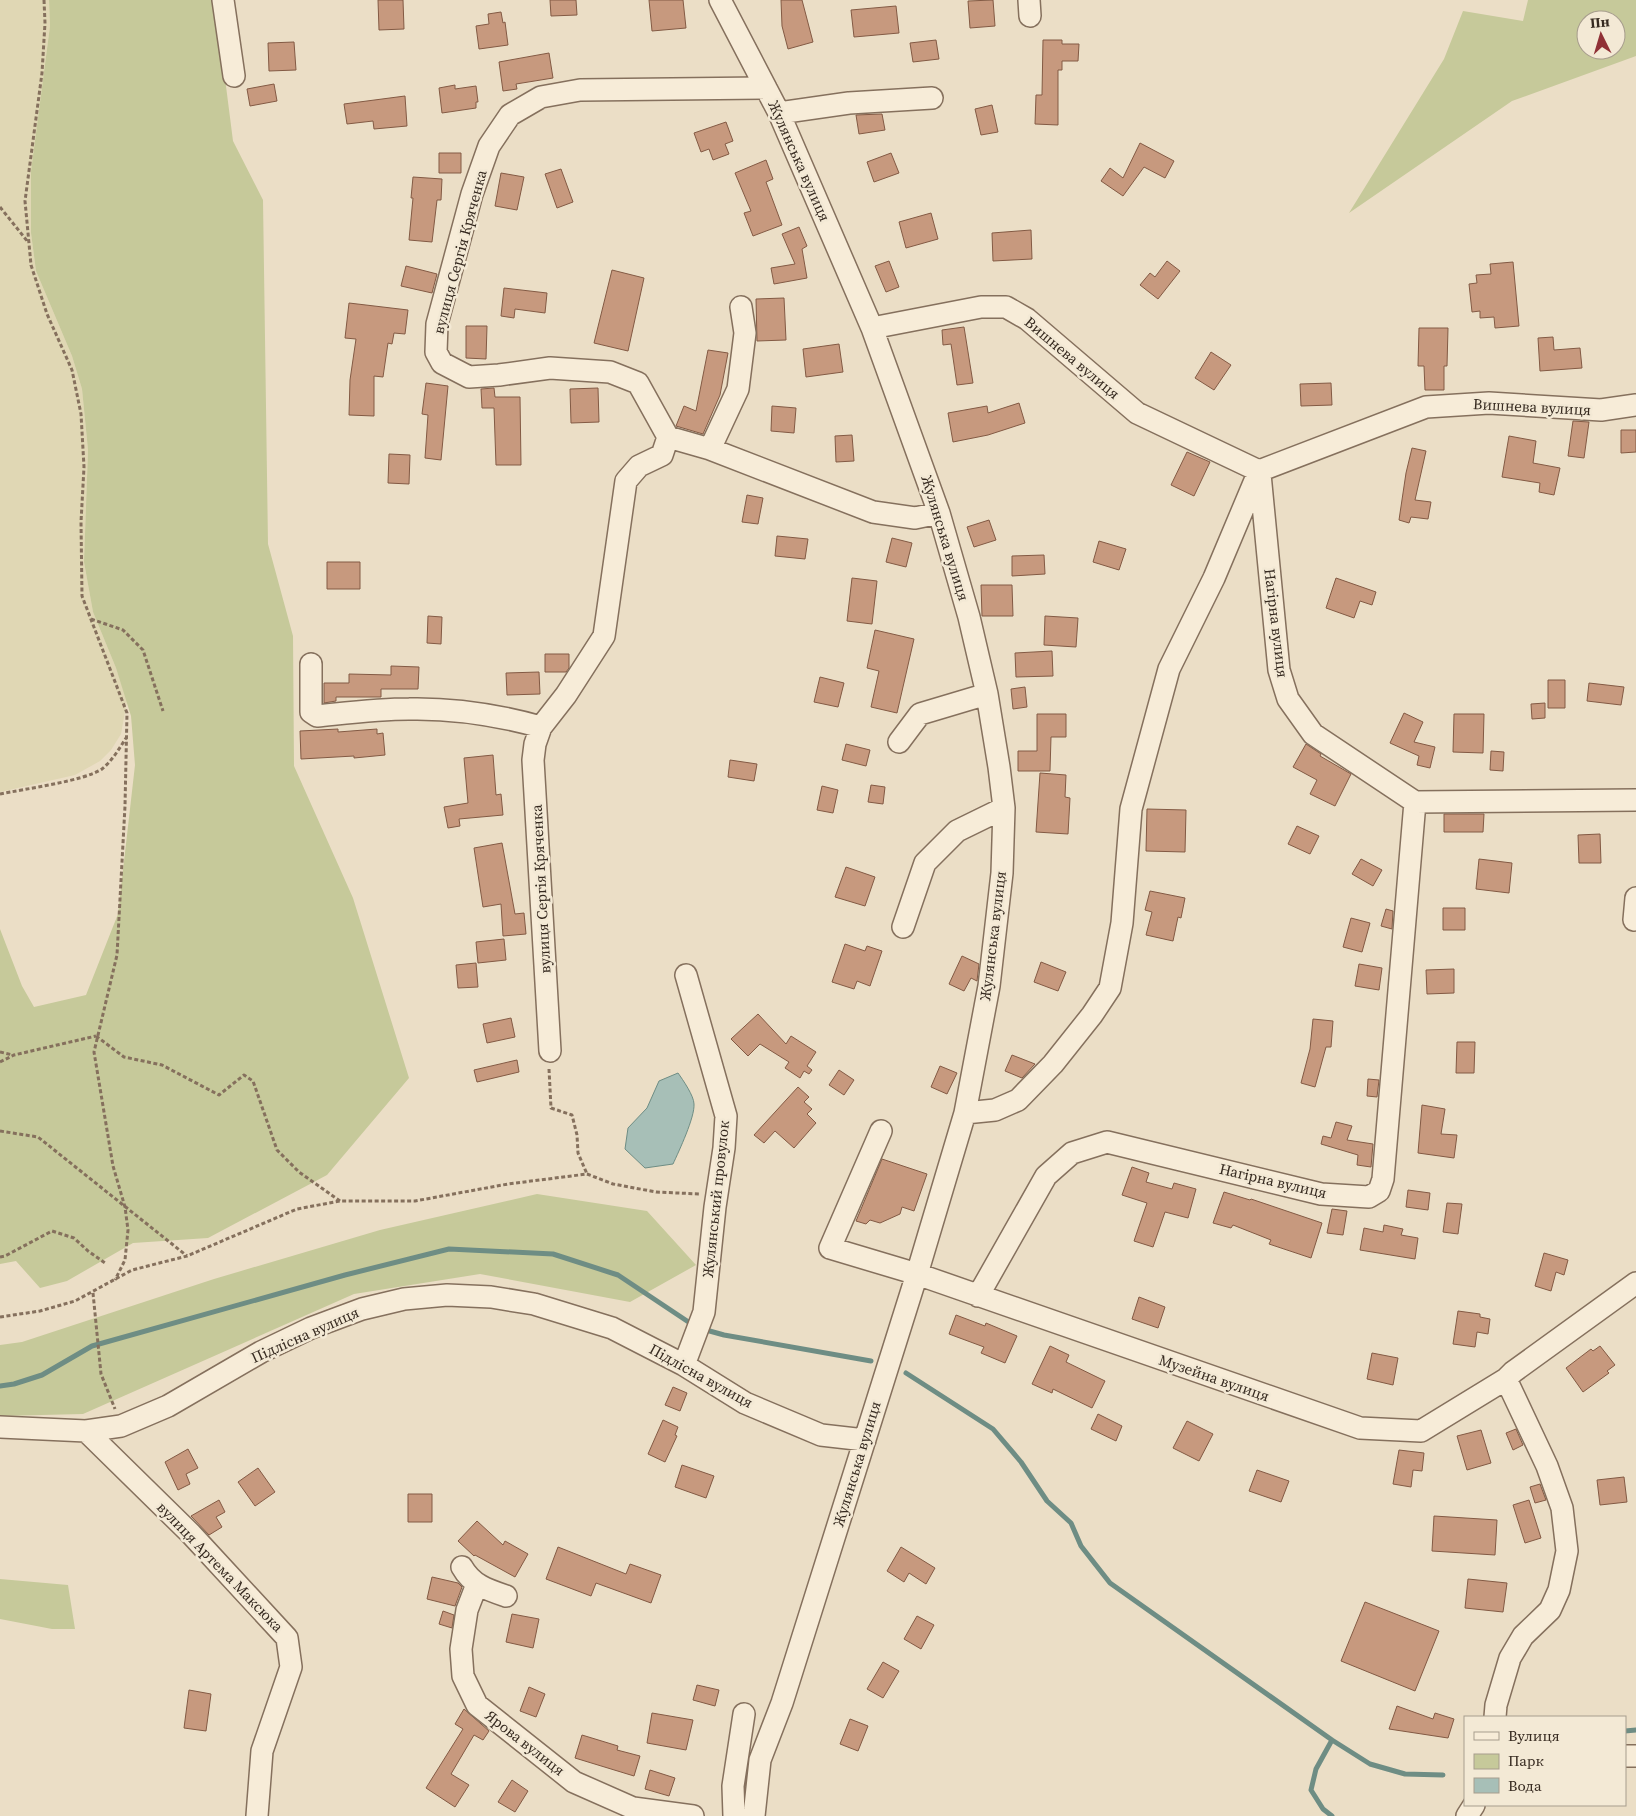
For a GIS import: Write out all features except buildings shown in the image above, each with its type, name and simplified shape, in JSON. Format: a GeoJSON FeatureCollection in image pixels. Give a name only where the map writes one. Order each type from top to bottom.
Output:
{"type":"FeatureCollection","features":[{"type":"Feature","properties":{"kind":"street"},"geometry":{"type":"LineString","coordinates":[[223,0],[234,76]]}},
{"type":"Feature","properties":{"kind":"street","name":"Жулянська вулиця"},"geometry":{"type":"LineString","coordinates":[[720,0],[779,113],[872,328],[939,513],[969,616],[987,694],[1000,767],[1004,808],[1002,873],[989,986],[965,1113],[782,1703],[760,1760],[754,1816]]}},
{"type":"Feature","properties":{"kind":"street","name":"вулиця Сергія Кряченка"},"geometry":{"type":"LineString","coordinates":[[550,1051],[533,760],[535,744],[541,727],[566,695],[604,636],[626,481],[639,466],[662,455],[668,437],[638,384],[610,372],[550,368],[499,375],[469,376],[442,363],[436,352],[437,324],[472,194],[489,146],[510,115],[541,97],[580,90],[766,88]]}},
{"type":"Feature","properties":{"kind":"street"},"geometry":{"type":"LineString","coordinates":[[779,113],[850,103],[932,98]]}},
{"type":"Feature","properties":{"kind":"street"},"geometry":{"type":"LineString","coordinates":[[710,449],[738,389],[745,333],[741,307]]}},
{"type":"Feature","properties":{"kind":"street","name":"Вишнева вулиця"},"geometry":{"type":"LineString","coordinates":[[872,328],[981,307],[1006,307],[1027,319],[1137,413],[1259,471],[1426,407],[1489,403],[1600,410],[1636,405]]}},
{"type":"Feature","properties":{"kind":"street"},"geometry":{"type":"LineString","coordinates":[[668,437],[710,449],[873,512],[915,518],[939,513]]}},
{"type":"Feature","properties":{"kind":"street"},"geometry":{"type":"LineString","coordinates":[[965,1113],[995,1110],[1018,1100],[1053,1064],[1110,988],[1122,923],[1131,809],[1168,669],[1214,578],[1259,471]]}},
{"type":"Feature","properties":{"kind":"street","name":"Нагірна вулиця"},"geometry":{"type":"LineString","coordinates":[[978,1296],[1046,1176],[1072,1153],[1107,1142],[1321,1194],[1369,1197],[1379,1191],[1383,1179],[1415,802],[1313,734],[1288,699],[1280,670],[1259,471]]}},
{"type":"Feature","properties":{"kind":"street"},"geometry":{"type":"LineString","coordinates":[[311,664],[311,712],[317,716],[408,709],[446,710],[483,714],[541,727]]}},
{"type":"Feature","properties":{"kind":"street"},"geometry":{"type":"LineString","coordinates":[[899,742],[920,714],[987,694]]}},
{"type":"Feature","properties":{"kind":"street"},"geometry":{"type":"LineString","coordinates":[[1415,802],[1636,800]]}},
{"type":"Feature","properties":{"kind":"street"},"geometry":{"type":"LineString","coordinates":[[903,927],[925,863],[957,831],[1004,808]]}},
{"type":"Feature","properties":{"kind":"street"},"geometry":{"type":"LineString","coordinates":[[1634,920],[1636,898]]}},
{"type":"Feature","properties":{"kind":"street","name":"Жулянський провулок"},"geometry":{"type":"LineString","coordinates":[[684,1364],[704,1312],[715,1207],[724,1148],[726,1116],[686,974]]}},
{"type":"Feature","properties":{"kind":"street","name":"Музейна вулиця"},"geometry":{"type":"LineString","coordinates":[[881,1131],[830,1248],[916,1274],[1360,1428],[1421,1431],[1506,1379],[1636,1282]]}},
{"type":"Feature","properties":{"kind":"street","name":"Підлісна вулиця"},"geometry":{"type":"LineString","coordinates":[[0,1427],[86,1431],[121,1426],[168,1406],[261,1352],[311,1328],[362,1308],[404,1299],[447,1295],[491,1297],[534,1304],[612,1328],[684,1364],[745,1402],[821,1435],[864,1440]]}},
{"type":"Feature","properties":{"kind":"street"},"geometry":{"type":"LineString","coordinates":[[1495,1716],[1496,1705],[1510,1658],[1523,1636],[1550,1610],[1559,1590],[1567,1551],[1562,1508],[1547,1466],[1506,1379]]}},
{"type":"Feature","properties":{"kind":"street","name":"вулиця Артема Максюка"},"geometry":{"type":"LineString","coordinates":[[86,1431],[191,1534],[287,1638],[291,1667],[262,1751],[257,1816]]}},
{"type":"Feature","properties":{"kind":"street"},"geometry":{"type":"LineString","coordinates":[[462,1568],[467,1576],[484,1589],[506,1596]]}},
{"type":"Feature","properties":{"kind":"street","name":"Ярова вулиця"},"geometry":{"type":"LineString","coordinates":[[478,1584],[467,1610],[461,1649],[463,1676],[477,1705],[574,1782],[633,1808],[693,1816]]}},
{"type":"Feature","properties":{"kind":"street"},"geometry":{"type":"LineString","coordinates":[[734,1816],[733,1786],[744,1714]]}},
{"type":"Feature","properties":{"kind":"path"},"geometry":{"type":"LineString","coordinates":[[44,0],[45,23],[42,73],[25,201],[30,265],[47,314],[72,370],[81,414],[84,467],[81,522],[82,596],[127,713],[117,955],[96,1036],[94,1052],[113,1166],[128,1230],[125,1260],[115,1280]]}},
{"type":"Feature","properties":{"kind":"path"},"geometry":{"type":"LineString","coordinates":[[0,207],[29,242]]}},
{"type":"Feature","properties":{"kind":"path"},"geometry":{"type":"LineString","coordinates":[[91,618],[123,630],[143,650],[162,711]]}},
{"type":"Feature","properties":{"kind":"path"},"geometry":{"type":"LineString","coordinates":[[0,794],[82,777],[101,770],[113,758],[127,737]]}},
{"type":"Feature","properties":{"kind":"path"},"geometry":{"type":"LineString","coordinates":[[0,1062],[14,1055],[96,1036],[124,1057],[162,1065],[218,1095],[244,1075],[253,1081],[277,1150],[299,1172],[340,1201]]}},
{"type":"Feature","properties":{"kind":"path"},"geometry":{"type":"LineString","coordinates":[[550,1051],[549,1081],[551,1108],[572,1115],[577,1135],[578,1153],[588,1174]]}},
{"type":"Feature","properties":{"kind":"path"},"geometry":{"type":"LineString","coordinates":[[0,1052],[14,1055]]}},
{"type":"Feature","properties":{"kind":"path"},"geometry":{"type":"LineString","coordinates":[[0,1131],[38,1137],[187,1256]]}},
{"type":"Feature","properties":{"kind":"path"},"geometry":{"type":"LineString","coordinates":[[0,1317],[40,1311],[75,1301],[93,1293],[132,1270],[187,1256],[296,1209],[340,1201],[415,1201],[508,1184],[588,1174],[613,1184],[656,1192],[699,1194],[715,1207]]}},
{"type":"Feature","properties":{"kind":"path"},"geometry":{"type":"LineString","coordinates":[[0,1257],[52,1231],[74,1238],[88,1252],[105,1263]]}},
{"type":"Feature","properties":{"kind":"path"},"geometry":{"type":"LineString","coordinates":[[93,1293],[100,1374],[121,1426]]}},
{"type":"Feature","properties":{"kind":"shaded area"},"geometry":{"type":"Polygon","coordinates":[[[0,0],[49,0],[50,26],[31,171],[31,233],[36,271],[72,356],[82,389],[88,450],[84,562],[93,612],[116,668],[127,701],[121,734],[111,750],[100,761],[75,775],[0,792],[0,0]]]}},
{"type":"Feature","properties":{"kind":"green space"},"geometry":{"type":"Polygon","coordinates":[[[49,0],[215,0],[233,141],[263,200],[268,544],[293,636],[294,766],[353,898],[409,1078],[327,1175],[208,1238],[133,1243],[67,1281],[40,1288],[16,1261],[0,1264],[0,929],[22,986],[34,1007],[86,995],[118,914],[135,765],[131,716],[116,668],[93,612],[84,562],[88,450],[82,389],[72,356],[36,271],[31,233],[31,171],[50,26],[49,0]]]}},
{"type":"Feature","properties":{"kind":"green space"},"geometry":{"type":"Polygon","coordinates":[[[1528,0],[1636,0],[1636,56],[1626,60],[1626,10],[1576,10],[1576,60],[1625,60],[1512,101],[1349,213],[1444,59],[1463,11],[1523,21],[1528,0]]]}},
{"type":"Feature","properties":{"kind":"green space"},"geometry":{"type":"Polygon","coordinates":[[[537,1194],[647,1211],[696,1265],[630,1302],[480,1274],[354,1294],[83,1414],[0,1416],[0,1345],[22,1342],[214,1279],[380,1230],[537,1194]]]}},
{"type":"Feature","properties":{"kind":"green space"},"geometry":{"type":"Polygon","coordinates":[[[0,1579],[68,1585],[75,1629],[52,1629],[0,1619],[0,1579]]]}},
{"type":"Feature","properties":{"kind":"water"},"geometry":{"type":"Polygon","coordinates":[[[678,1073],[694,1101],[694,1110],[683,1143],[673,1164],[645,1168],[625,1149],[628,1128],[647,1108],[659,1081],[678,1073]]]}},
{"type":"Feature","properties":{"kind":"waterway"},"geometry":{"type":"LineString","coordinates":[[0,1386],[14,1384],[42,1375],[92,1346],[345,1275],[449,1249],[553,1254],[618,1275],[693,1325]]}},
{"type":"Feature","properties":{"kind":"waterway"},"geometry":{"type":"LineString","coordinates":[[706,1330],[724,1335],[871,1361]]}},
{"type":"Feature","properties":{"kind":"waterway"},"geometry":{"type":"LineString","coordinates":[[906,1373],[993,1429],[1021,1462],[1047,1501],[1071,1523],[1081,1546],[1110,1583],[1332,1740],[1370,1764],[1405,1774],[1443,1775]]}},
{"type":"Feature","properties":{"kind":"waterway"},"geometry":{"type":"LineString","coordinates":[[1626,1731],[1636,1730]]}},
{"type":"Feature","properties":{"kind":"waterway"},"geometry":{"type":"LineString","coordinates":[[1332,1740],[1316,1769],[1311,1790],[1323,1809],[1332,1816]]}}]}
